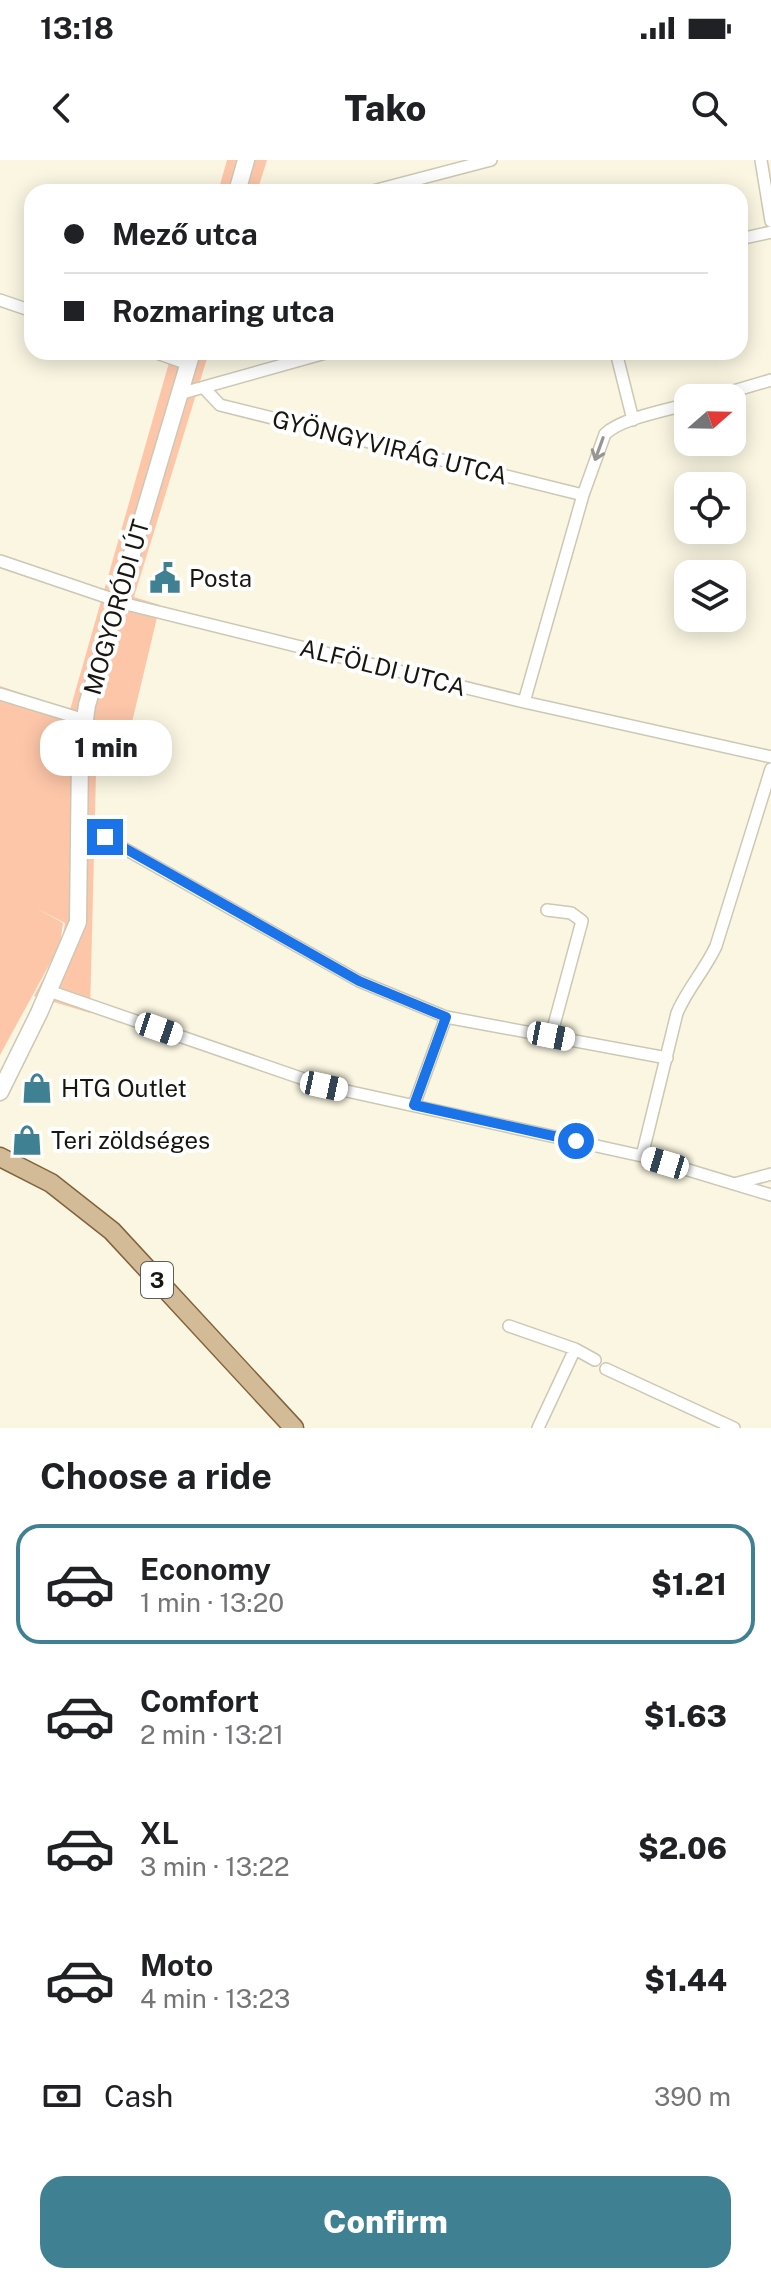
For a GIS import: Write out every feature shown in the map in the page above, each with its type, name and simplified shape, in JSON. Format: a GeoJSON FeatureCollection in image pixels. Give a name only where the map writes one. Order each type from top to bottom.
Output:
{"type":"FeatureCollection","features":[{"type":"Feature","properties":{"kind":"main road","name":"3"},"geometry":{"type":"LineString","coordinates":[[0,1157],[51,1183],[112,1231],[294,1428]]}},
{"type":"Feature","properties":{"kind":"street"},"geometry":{"type":"LineString","coordinates":[[239,184],[246,160]]}},
{"type":"Feature","properties":{"kind":"street"},"geometry":{"type":"LineString","coordinates":[[443,160],[446,173]]}},
{"type":"Feature","properties":{"kind":"street"},"geometry":{"type":"LineString","coordinates":[[401,184],[491,160]]}},
{"type":"Feature","properties":{"kind":"street"},"geometry":{"type":"LineString","coordinates":[[761,160],[771,221]]}},
{"type":"Feature","properties":{"kind":"street"},"geometry":{"type":"LineString","coordinates":[[748,237],[771,232]]}},
{"type":"Feature","properties":{"kind":"street"},"geometry":{"type":"LineString","coordinates":[[0,300],[24,308]]}},
{"type":"Feature","properties":{"kind":"street","name":"MOGYORÓDI ÚT"},"geometry":{"type":"LineString","coordinates":[[0,1092],[49,991],[78,922],[80,755],[85,720],[117,601],[189,360]]}},
{"type":"Feature","properties":{"kind":"street"},"geometry":{"type":"LineString","coordinates":[[179,394],[301,360]]}},
{"type":"Feature","properties":{"kind":"street"},"geometry":{"type":"LineString","coordinates":[[618,360],[633,420]]}},
{"type":"Feature","properties":{"kind":"street"},"geometry":{"type":"LineString","coordinates":[[746,387],[771,380]]}},
{"type":"Feature","properties":{"kind":"street","name":"GYÖNGYVIRÁG UTCA"},"geometry":{"type":"LineString","coordinates":[[204,388],[220,405],[583,495]]}},
{"type":"Feature","properties":{"kind":"street"},"geometry":{"type":"LineString","coordinates":[[524,702],[583,495],[605,434],[633,420],[674,408]]}},
{"type":"Feature","properties":{"kind":"street","name":"ALFÖLDI UTCA"},"geometry":{"type":"LineString","coordinates":[[0,561],[117,601],[524,702],[771,757]]}},
{"type":"Feature","properties":{"kind":"street"},"geometry":{"type":"LineString","coordinates":[[0,694],[85,720]]}},
{"type":"Feature","properties":{"kind":"street"},"geometry":{"type":"LineString","coordinates":[[642,1156],[677,1013],[716,946],[771,769]]}},
{"type":"Feature","properties":{"kind":"street"},"geometry":{"type":"LineString","coordinates":[[79,823],[359,981],[446,1017],[667,1058]]}},
{"type":"Feature","properties":{"kind":"street"},"geometry":{"type":"LineString","coordinates":[[547,910],[571,913],[582,921],[551,1036]]}},
{"type":"Feature","properties":{"kind":"street"},"geometry":{"type":"LineString","coordinates":[[49,991],[324,1086],[642,1156],[768,1196]]}},
{"type":"Feature","properties":{"kind":"street"},"geometry":{"type":"LineString","coordinates":[[414,1105],[446,1017]]}},
{"type":"Feature","properties":{"kind":"street"},"geometry":{"type":"LineString","coordinates":[[734,1184],[771,1174]]}},
{"type":"Feature","properties":{"kind":"street"},"geometry":{"type":"LineString","coordinates":[[509,1326],[575,1349],[595,1360]]}},
{"type":"Feature","properties":{"kind":"street"},"geometry":{"type":"LineString","coordinates":[[538,1428],[575,1349]]}},
{"type":"Feature","properties":{"kind":"street"},"geometry":{"type":"LineString","coordinates":[[606,1369],[734,1428]]}},
{"type":"Feature","properties":{"kind":"shaded area"},"geometry":{"type":"Polygon","coordinates":[[[227,160],[267,160],[260,184],[220,184],[227,160]]]}},
{"type":"Feature","properties":{"kind":"shaded area"},"geometry":{"type":"Polygon","coordinates":[[[170,360],[207,360],[134,597],[160,605],[128,739],[97,733],[90,1013],[34,996],[61,946],[65,923],[36,908],[63,923],[60,945],[0,1055],[0,686],[70,710],[170,360]]]}},
{"type":"Feature","properties":{"kind":"place","name":"Posta"},"geometry":{"type":"Point","coordinates":[165,578]}},
{"type":"Feature","properties":{"kind":"place","name":"HTG Outlet"},"geometry":{"type":"Point","coordinates":[37,1088]}},
{"type":"Feature","properties":{"kind":"place","name":"Teri zöldséges"},"geometry":{"type":"Point","coordinates":[27,1140]}},
{"type":"Feature","properties":{"kind":"route"},"geometry":{"type":"LineString","coordinates":[[105,837],[359,981],[446,1017],[414,1105],[576,1141]]}}]}
